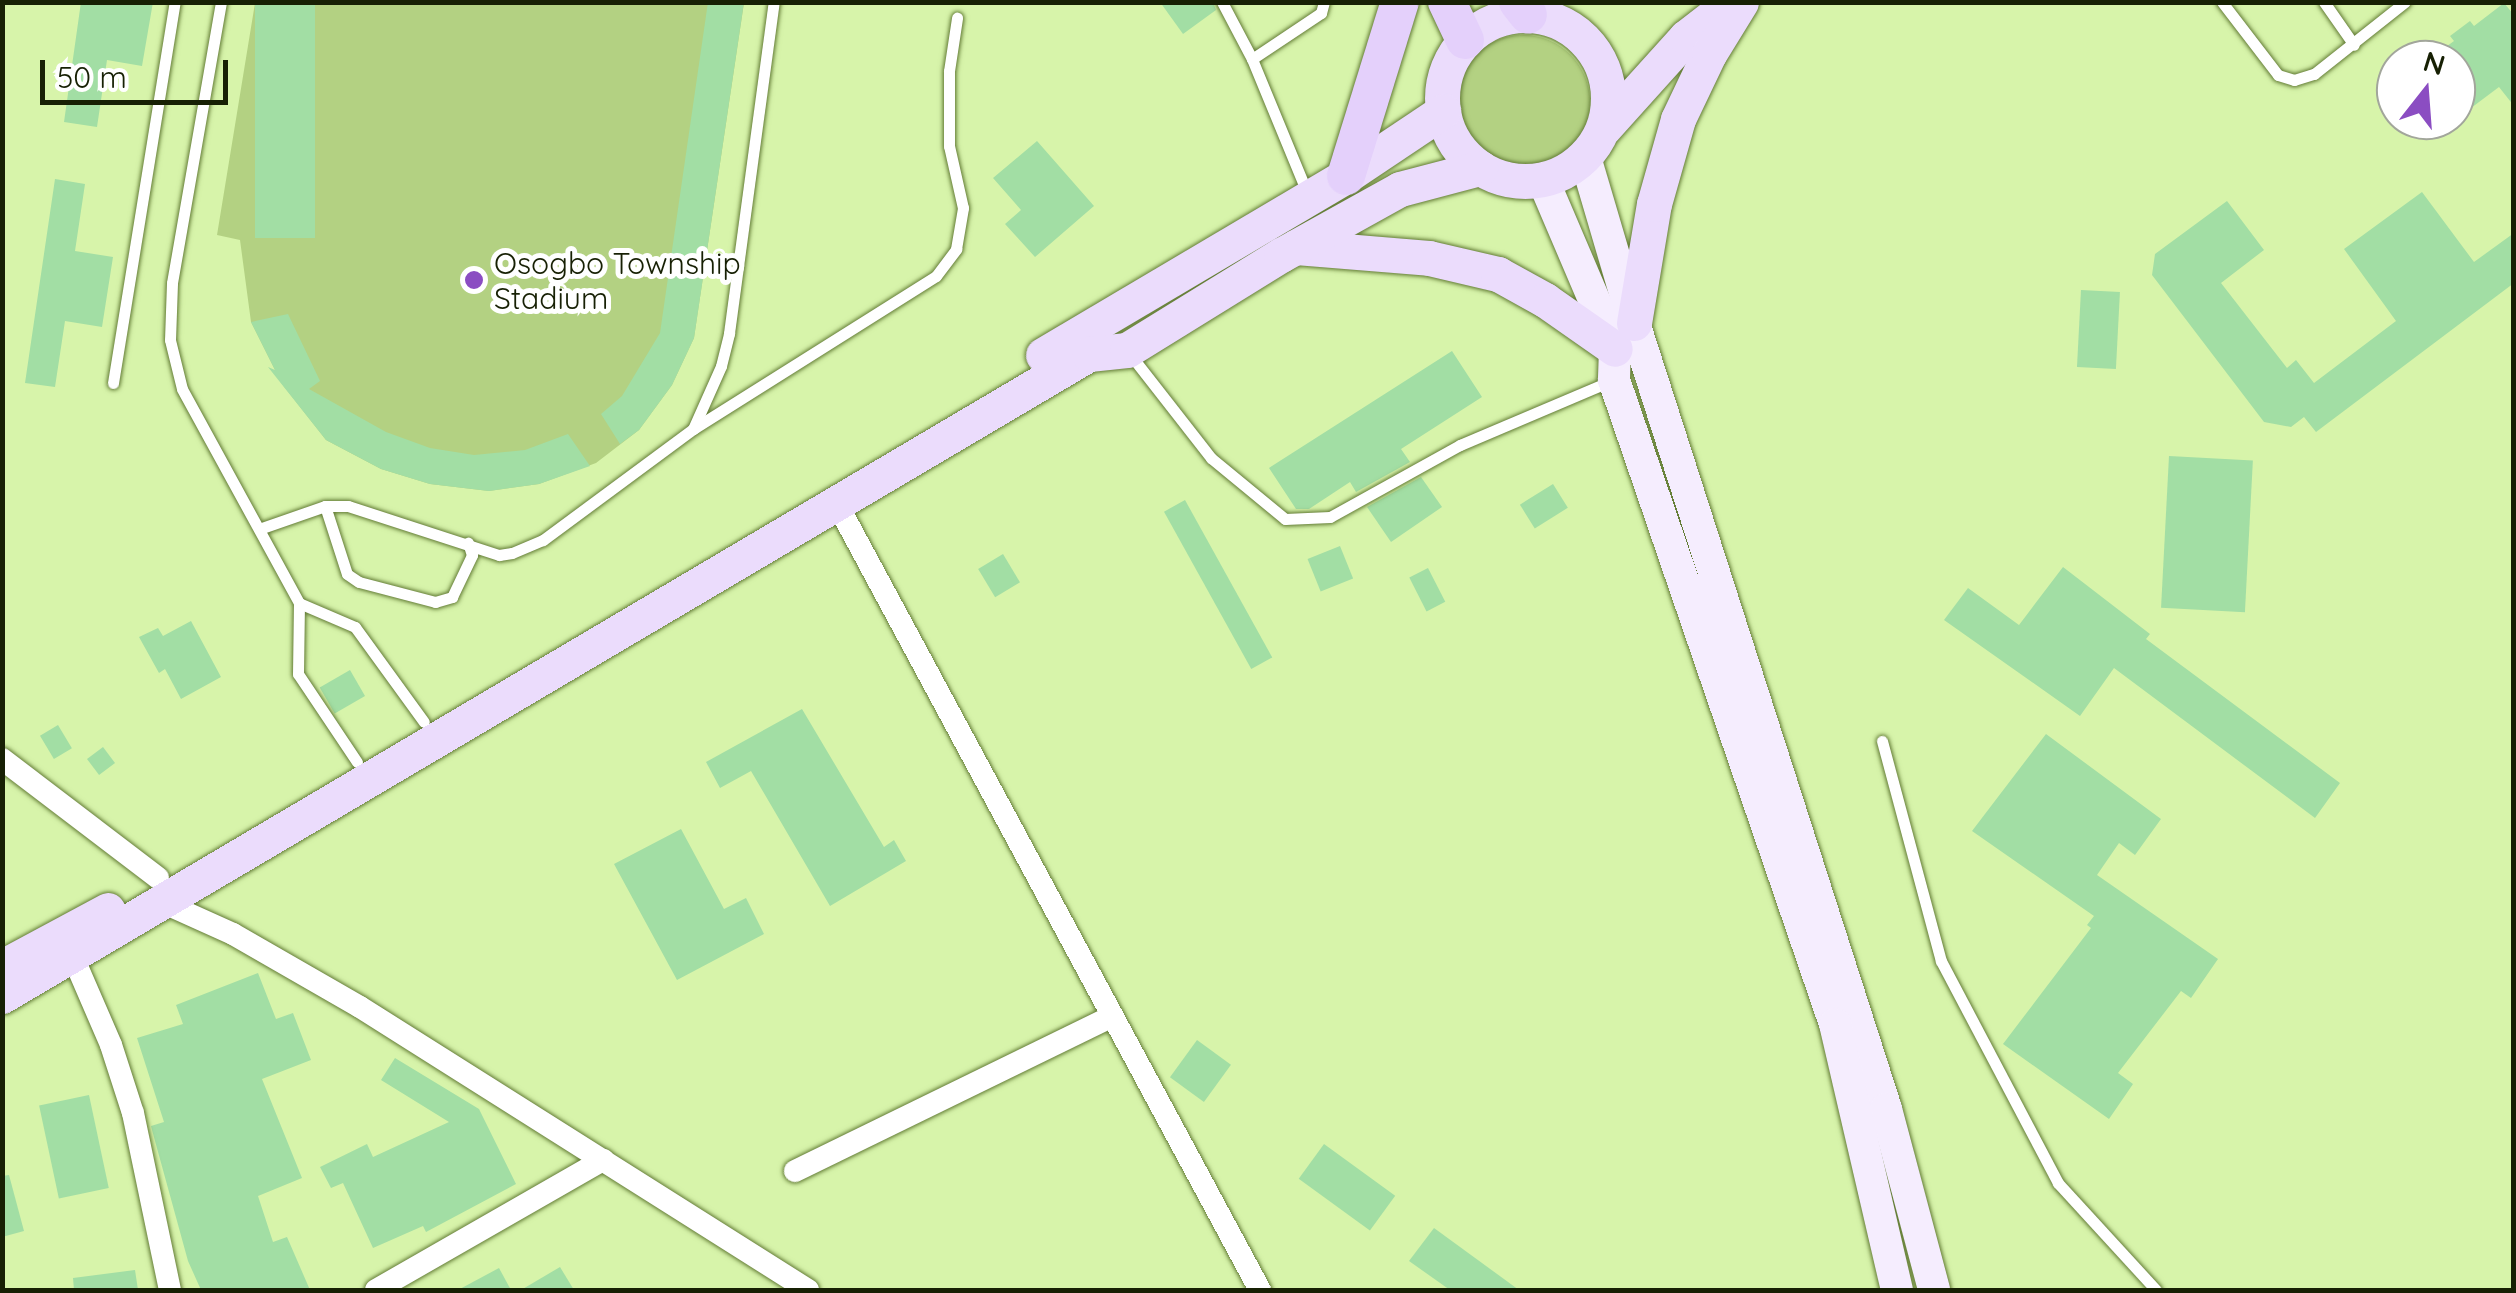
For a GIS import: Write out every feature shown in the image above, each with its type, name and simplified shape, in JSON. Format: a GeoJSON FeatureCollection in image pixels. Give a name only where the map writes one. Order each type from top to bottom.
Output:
{"type":"FeatureCollection","features":[{"type":"Feature","properties":{"kind":"highway"},"geometry":{"type":"LineString","coordinates":[[1346,176],[1400,2]]}},
{"type":"Feature","properties":{"kind":"highway"},"geometry":{"type":"LineString","coordinates":[[1447,2],[1465,40]]}},
{"type":"Feature","properties":{"kind":"main road"},"geometry":{"type":"LineString","coordinates":[[1586,2],[1506,17],[1465,40],[1446,73],[1443,111],[1462,152],[1480,168],[1500,177],[1543,180],[1594,142],[1686,37],[1731,2]]}},
{"type":"Feature","properties":{"kind":"main road"},"geometry":{"type":"LineString","coordinates":[[1621,350],[1678,119],[1709,54],[1741,2]]}},
{"type":"Feature","properties":{"kind":"main road"},"geometry":{"type":"LineString","coordinates":[[1533,12],[1576,32],[1594,51],[1608,88],[1594,142],[1621,350],[1835,1024],[1897,1290]]}},
{"type":"Feature","properties":{"kind":"main road"},"geometry":{"type":"LineString","coordinates":[[2,996],[73,957],[160,890],[357,762],[1308,195],[1346,176],[1443,111]]}},
{"type":"Feature","properties":{"kind":"main road"},"geometry":{"type":"LineString","coordinates":[[2,967],[160,890],[1089,354],[1127,350],[1400,189],[1480,168]]}},
{"type":"Feature","properties":{"kind":"main road"},"geometry":{"type":"LineString","coordinates":[[1543,180],[1621,350],[1886,1109],[1934,1290]]}},
{"type":"Feature","properties":{"kind":"main road"},"geometry":{"type":"LineString","coordinates":[[1296,247],[1430,258],[1498,274],[1621,350]]}},
{"type":"Feature","properties":{"kind":"street"},"geometry":{"type":"LineString","coordinates":[[836,502],[1109,1018],[1260,1290]]}},
{"type":"Feature","properties":{"kind":"street"},"geometry":{"type":"LineString","coordinates":[[2,759],[160,890],[360,1008],[808,1290]]}},
{"type":"Feature","properties":{"kind":"street"},"geometry":{"type":"LineString","coordinates":[[73,957],[111,1045],[133,1113],[170,1290]]}},
{"type":"Feature","properties":{"kind":"street"},"geometry":{"type":"LineString","coordinates":[[795,1171],[1109,1018]]}},
{"type":"Feature","properties":{"kind":"street"},"geometry":{"type":"LineString","coordinates":[[376,1290],[603,1160]]}},
{"type":"Feature","properties":{"kind":"lane"},"geometry":{"type":"LineString","coordinates":[[113,384],[175,2]]}},
{"type":"Feature","properties":{"kind":"lane"},"geometry":{"type":"LineString","coordinates":[[220,2],[172,283],[170,340],[182,389],[299,602],[298,674],[357,762]]}},
{"type":"Feature","properties":{"kind":"lane"},"geometry":{"type":"LineString","coordinates":[[693,429],[722,366],[729,333],[774,2]]}},
{"type":"Feature","properties":{"kind":"lane"},"geometry":{"type":"LineString","coordinates":[[1222,2],[1252,59],[1308,195]]}},
{"type":"Feature","properties":{"kind":"lane"},"geometry":{"type":"LineString","coordinates":[[1252,59],[1321,13],[1324,2]]}},
{"type":"Feature","properties":{"kind":"lane"},"geometry":{"type":"LineString","coordinates":[[2222,2],[2278,76],[2288,80],[2314,74],[2405,2]]}},
{"type":"Feature","properties":{"kind":"lane"},"geometry":{"type":"LineString","coordinates":[[2324,2],[2354,44]]}},
{"type":"Feature","properties":{"kind":"lane"},"geometry":{"type":"LineString","coordinates":[[259,530],[326,506],[348,506],[499,555],[543,540],[693,429],[936,276],[956,248],[963,208],[949,146],[949,71],[957,18]]}},
{"type":"Feature","properties":{"kind":"lane"},"geometry":{"type":"LineString","coordinates":[[1127,350],[1211,458],[1285,519],[1330,517],[1621,350]]}},
{"type":"Feature","properties":{"kind":"lane"},"geometry":{"type":"LineString","coordinates":[[326,506],[347,574],[360,582],[435,602],[452,597],[472,556],[468,543]]}},
{"type":"Feature","properties":{"kind":"lane"},"geometry":{"type":"LineString","coordinates":[[299,602],[356,628],[424,722]]}},
{"type":"Feature","properties":{"kind":"lane"},"geometry":{"type":"LineString","coordinates":[[1882,742],[1941,961],[2058,1183],[2156,1290]]}},
{"type":"Feature","properties":{"kind":"green space","name":"Osogbo Township Stadium"},"geometry":{"type":"Polygon","coordinates":[[[255,3],[744,3],[694,338],[672,385],[639,430],[596,463],[539,484],[489,491],[430,484],[381,469],[326,440],[282,384],[251,322],[240,240],[217,235],[255,3]]]}},
{"type":"Feature","properties":{"kind":"green space"},"geometry":{"type":"Polygon","coordinates":[[[1523,35],[1549,40],[1571,54],[1585,76],[1590,102],[1585,128],[1571,150],[1549,164],[1523,169],[1497,164],[1475,150],[1461,128],[1456,102],[1461,76],[1475,54],[1497,40],[1523,35]]]}},
{"type":"Feature","properties":{"kind":"building"},"geometry":{"type":"Polygon","coordinates":[[[81,2],[153,2],[142,66],[107,60],[97,127],[64,122],[81,2]]]}},
{"type":"Feature","properties":{"kind":"building"},"geometry":{"type":"Polygon","coordinates":[[[255,2],[315,2],[315,238],[255,238],[255,2]]]}},
{"type":"Feature","properties":{"kind":"building"},"geometry":{"type":"Polygon","coordinates":[[[708,2],[744,2],[694,338],[672,385],[639,430],[620,444],[601,414],[622,396],[660,333],[708,2]]]}},
{"type":"Feature","properties":{"kind":"building"},"geometry":{"type":"Polygon","coordinates":[[[1160,2],[1213,2],[1216,10],[1183,34],[1160,2]]]}},
{"type":"Feature","properties":{"kind":"building"},"geometry":{"type":"Polygon","coordinates":[[[2504,3],[2514,15],[2514,106],[2499,87],[2476,104],[2476,40],[2453,40],[2450,36],[2470,21],[2474,26],[2504,3]]]}},
{"type":"Feature","properties":{"kind":"building"},"geometry":{"type":"Polygon","coordinates":[[[1037,141],[1094,206],[1035,257],[1005,224],[1021,210],[993,178],[1037,141]]]}},
{"type":"Feature","properties":{"kind":"building"},"geometry":{"type":"Polygon","coordinates":[[[55,179],[85,184],[75,251],[113,257],[102,327],[65,321],[55,387],[25,383],[55,179]]]}},
{"type":"Feature","properties":{"kind":"building"},"geometry":{"type":"Polygon","coordinates":[[[2422,192],[2474,262],[2514,233],[2514,283],[2316,432],[2304,417],[2291,427],[2264,422],[2152,275],[2155,254],[2227,201],[2264,250],[2221,283],[2287,368],[2296,360],[2314,383],[2396,321],[2344,249],[2422,192]]]}},
{"type":"Feature","properties":{"kind":"building"},"geometry":{"type":"Polygon","coordinates":[[[2081,290],[2120,292],[2116,369],[2077,367],[2081,290]]]}},
{"type":"Feature","properties":{"kind":"building"},"geometry":{"type":"Polygon","coordinates":[[[288,314],[320,381],[309,389],[386,432],[430,448],[474,455],[525,450],[568,434],[590,466],[539,484],[489,491],[430,484],[381,469],[326,440],[268,367],[275,370],[251,322],[288,314]]]}},
{"type":"Feature","properties":{"kind":"building"},"geometry":{"type":"Polygon","coordinates":[[[1452,351],[1482,397],[1401,449],[1410,462],[1356,492],[1350,482],[1309,509],[1296,509],[1269,468],[1452,351]]]}},
{"type":"Feature","properties":{"kind":"building"},"geometry":{"type":"Polygon","coordinates":[[[2169,456],[2253,460],[2245,612],[2161,608],[2169,456]]]}},
{"type":"Feature","properties":{"kind":"building"},"geometry":{"type":"Polygon","coordinates":[[[1421,477],[1442,507],[1391,542],[1367,507],[1421,477]]]}},
{"type":"Feature","properties":{"kind":"building"},"geometry":{"type":"Polygon","coordinates":[[[1553,484],[1568,508],[1535,528],[1520,505],[1553,484]]]}},
{"type":"Feature","properties":{"kind":"building"},"geometry":{"type":"Polygon","coordinates":[[[1185,500],[1272,657],[1251,669],[1164,512],[1185,500]]]}},
{"type":"Feature","properties":{"kind":"building"},"geometry":{"type":"Polygon","coordinates":[[[1340,546],[1353,578],[1321,592],[1308,559],[1340,546]]]}},
{"type":"Feature","properties":{"kind":"building"},"geometry":{"type":"Polygon","coordinates":[[[1003,554],[1020,582],[995,597],[978,569],[1003,554]]]}},
{"type":"Feature","properties":{"kind":"building"},"geometry":{"type":"Polygon","coordinates":[[[2063,567],[2150,634],[2146,639],[2340,783],[2315,818],[2114,668],[2080,716],[1944,620],[1968,588],[2019,625],[2063,567]]]}},
{"type":"Feature","properties":{"kind":"building"},"geometry":{"type":"Polygon","coordinates":[[[1428,568],[1445,602],[1427,611],[1409,578],[1428,568]]]}},
{"type":"Feature","properties":{"kind":"building"},"geometry":{"type":"Polygon","coordinates":[[[191,621],[221,677],[181,699],[165,669],[159,673],[139,637],[158,628],[163,636],[191,621]]]}},
{"type":"Feature","properties":{"kind":"building"},"geometry":{"type":"Polygon","coordinates":[[[350,670],[365,696],[335,713],[320,688],[350,670]]]}},
{"type":"Feature","properties":{"kind":"building"},"geometry":{"type":"Polygon","coordinates":[[[802,709],[884,847],[894,840],[906,861],[830,906],[751,771],[720,788],[706,762],[802,709]]]}},
{"type":"Feature","properties":{"kind":"building"},"geometry":{"type":"Polygon","coordinates":[[[58,725],[72,748],[54,759],[40,736],[58,725]]]}},
{"type":"Feature","properties":{"kind":"building"},"geometry":{"type":"Polygon","coordinates":[[[2046,734],[2161,819],[2135,855],[2119,843],[2097,875],[2218,959],[2191,998],[2181,991],[2118,1073],[2133,1084],[2109,1119],[2003,1044],[2091,928],[2087,925],[2094,916],[1972,831],[2046,734]]]}},
{"type":"Feature","properties":{"kind":"building"},"geometry":{"type":"Polygon","coordinates":[[[103,747],[115,763],[99,775],[87,759],[103,747]]]}},
{"type":"Feature","properties":{"kind":"building"},"geometry":{"type":"Polygon","coordinates":[[[681,829],[724,909],[746,898],[764,934],[677,980],[614,864],[681,829]]]}},
{"type":"Feature","properties":{"kind":"building"},"geometry":{"type":"Polygon","coordinates":[[[258,973],[276,1019],[293,1013],[311,1060],[262,1079],[302,1178],[258,1196],[273,1242],[287,1237],[310,1290],[201,1290],[188,1261],[152,1130],[151,1126],[164,1122],[137,1038],[183,1024],[176,1005],[258,973]]]}},
{"type":"Feature","properties":{"kind":"building"},"geometry":{"type":"Polygon","coordinates":[[[1197,1040],[1231,1065],[1204,1102],[1170,1077],[1197,1040]]]}},
{"type":"Feature","properties":{"kind":"building"},"geometry":{"type":"Polygon","coordinates":[[[395,1058],[479,1109],[516,1184],[426,1232],[423,1226],[373,1248],[343,1183],[331,1188],[320,1167],[367,1144],[373,1157],[449,1122],[381,1080],[395,1058]]]}},
{"type":"Feature","properties":{"kind":"building"},"geometry":{"type":"Polygon","coordinates":[[[89,1095],[109,1188],[59,1199],[39,1106],[89,1095]]]}},
{"type":"Feature","properties":{"kind":"building"},"geometry":{"type":"Polygon","coordinates":[[[1324,1144],[1395,1196],[1370,1231],[1299,1179],[1324,1144]]]}},
{"type":"Feature","properties":{"kind":"building"},"geometry":{"type":"Polygon","coordinates":[[[9,1175],[24,1231],[2,1237],[2,1176],[9,1175]]]}},
{"type":"Feature","properties":{"kind":"building"},"geometry":{"type":"Polygon","coordinates":[[[1434,1228],[1519,1290],[1450,1290],[1409,1261],[1434,1228]]]}},
{"type":"Feature","properties":{"kind":"building"},"geometry":{"type":"Polygon","coordinates":[[[560,1267],[574,1290],[521,1290],[560,1267]]]}},
{"type":"Feature","properties":{"kind":"building"},"geometry":{"type":"Polygon","coordinates":[[[499,1268],[511,1290],[458,1290],[499,1268]]]}},
{"type":"Feature","properties":{"kind":"building"},"geometry":{"type":"Polygon","coordinates":[[[135,1270],[138,1290],[74,1290],[73,1278],[135,1270]]]}},
{"type":"Feature","properties":{"kind":"place","name":"Osogbo Township Stadium"},"geometry":{"type":"Point","coordinates":[474,280]}}]}
